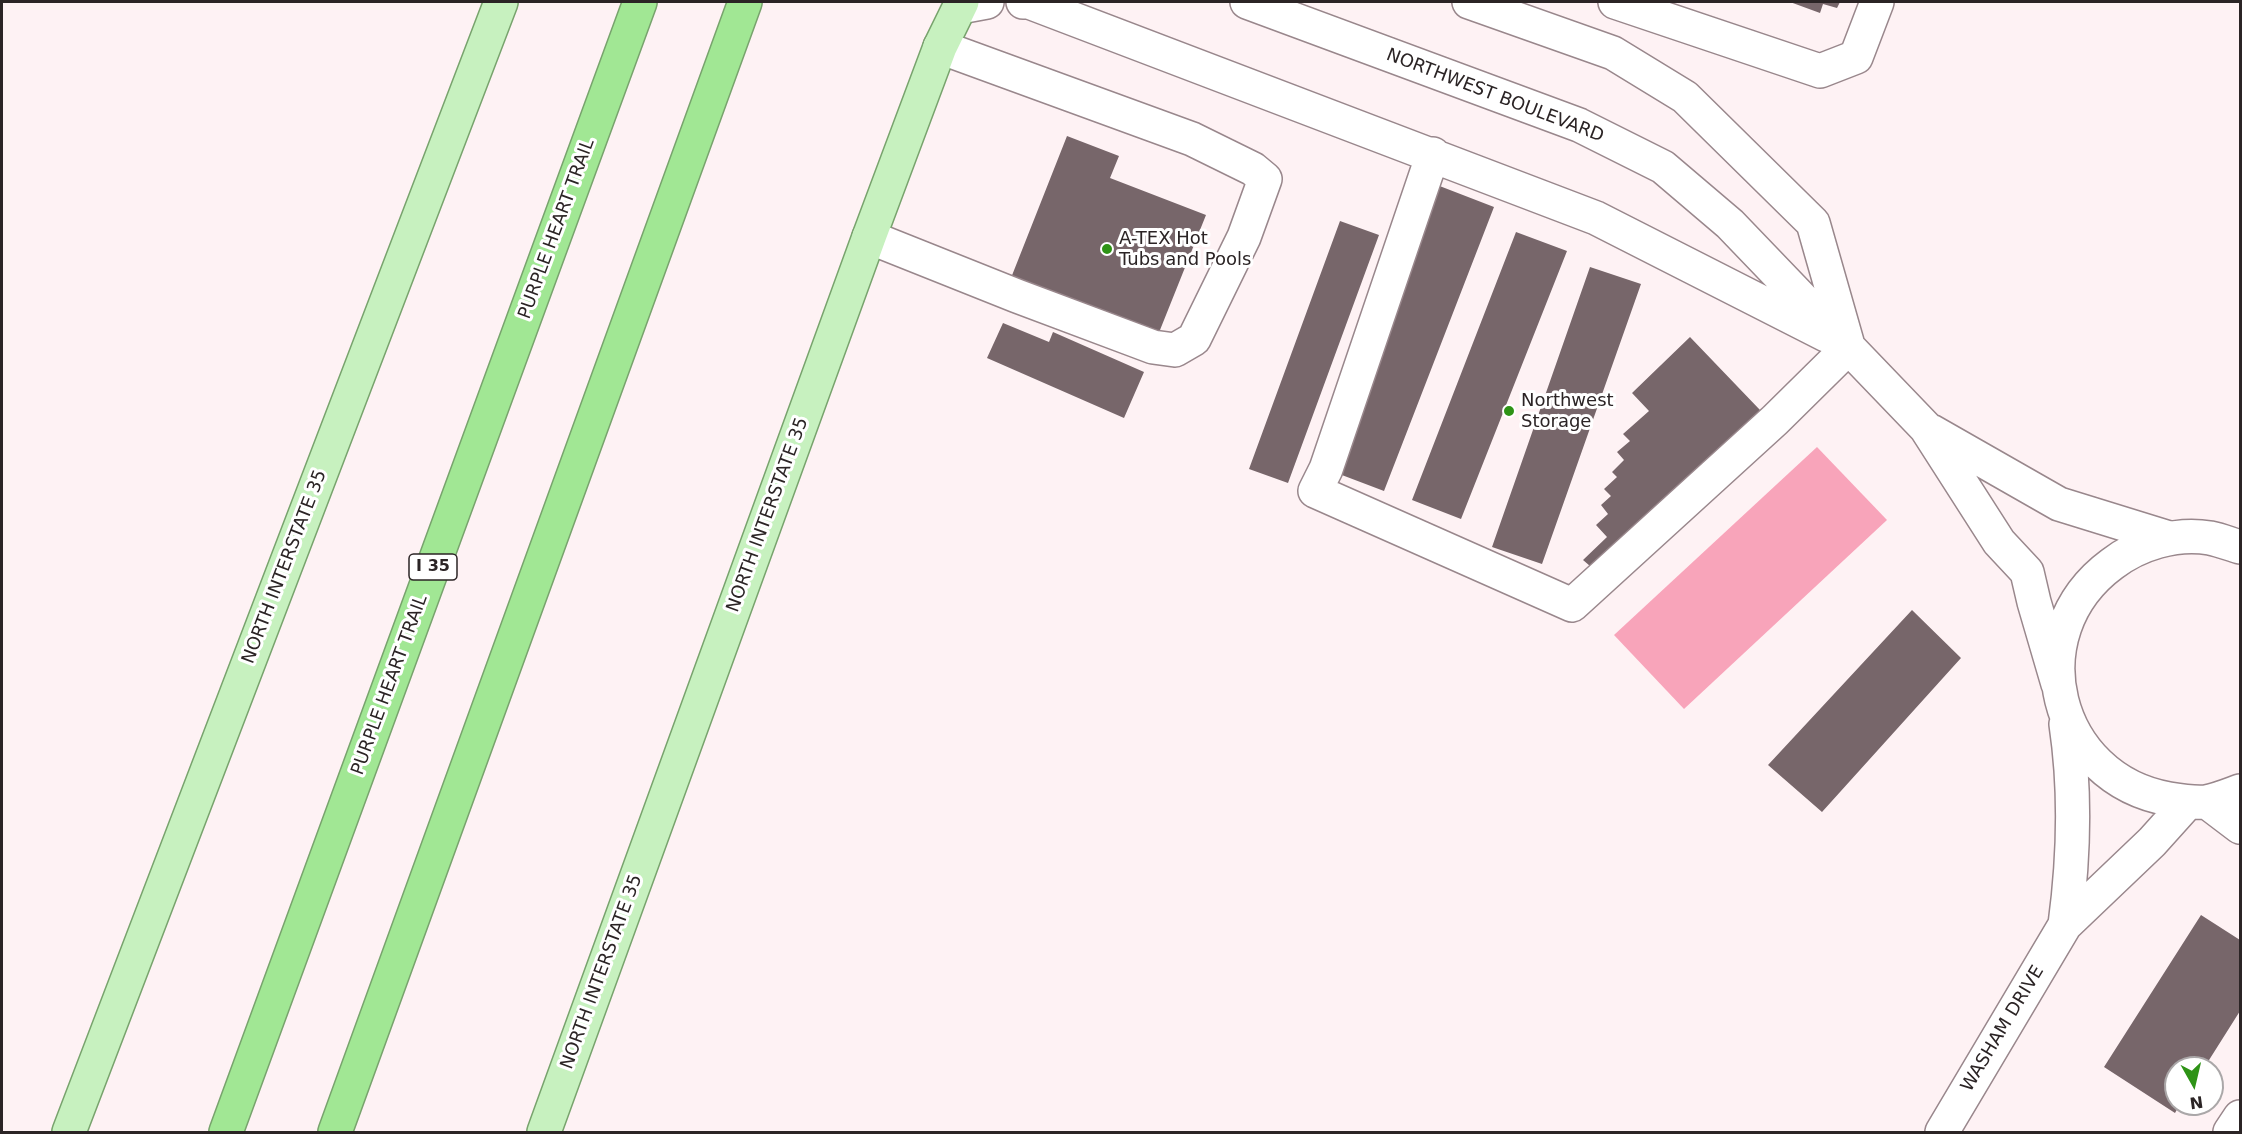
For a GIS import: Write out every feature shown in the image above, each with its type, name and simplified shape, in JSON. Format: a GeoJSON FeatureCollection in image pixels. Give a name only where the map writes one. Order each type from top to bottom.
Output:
{"type":"FeatureCollection","features":[{"type":"Feature","properties":{"kind":"highway","name":"PURPLE HEART TRAIL"},"geometry":{"type":"LineString","coordinates":[[226,1132],[640,2]]}},
{"type":"Feature","properties":{"kind":"highway"},"geometry":{"type":"LineString","coordinates":[[335,1132],[745,2]]}},
{"type":"Feature","properties":{"kind":"main road","name":"NORTH INTERSTATE 35"},"geometry":{"type":"LineString","coordinates":[[69,1132],[501,2]]}},
{"type":"Feature","properties":{"kind":"main road","name":"NORTH INTERSTATE 35"},"geometry":{"type":"LineString","coordinates":[[544,1132],[940,47],[970,3]]}},
{"type":"Feature","properties":{"kind":"street"},"geometry":{"type":"LineString","coordinates":[[1023,2],[1053,6],[1596,218],[1849,347]]}},
{"type":"Feature","properties":{"kind":"street","name":"NORTHWEST BOULEVARD"},"geometry":{"type":"LineString","coordinates":[[1247,2],[1579,125],[1663,167],[1730,224],[1926,428],[1999,542],[2026,572],[2062,699]]}},
{"type":"Feature","properties":{"kind":"street"},"geometry":{"type":"LineString","coordinates":[[1469,2],[1521,10],[1613,53],[1685,97],[1813,223],[1849,347]]}},
{"type":"Feature","properties":{"kind":"street"},"geometry":{"type":"LineString","coordinates":[[1615,2],[1820,71],[1856,57],[1876,2]]}},
{"type":"Feature","properties":{"kind":"street"},"geometry":{"type":"LineString","coordinates":[[869,237],[1017,297],[1153,347],[1175,350],[1194,339],[1244,237],[1265,179],[1253,169],[1192,139],[940,47]]}},
{"type":"Feature","properties":{"kind":"street"},"geometry":{"type":"LineString","coordinates":[[1433,154],[1326,469],[1314,490],[1572,605],[1775,420],[1849,347]]}},
{"type":"Feature","properties":{"kind":"street","name":"NORTHWEST BOULEVARD"},"geometry":{"type":"LineString","coordinates":[[1926,428],[2059,504],[2169,538]]}},
{"type":"Feature","properties":{"kind":"street"},"geometry":{"type":"LineString","coordinates":[[2209,538],[2241,528]]}},
{"type":"Feature","properties":{"kind":"street"},"geometry":{"type":"LineString","coordinates":[[2241,547],[2209,538],[2169,538],[2128,552],[2094,577],[2070,612],[2058,653],[2062,699],[2084,749],[2113,777],[2148,795],[2198,802],[2241,827]]}},
{"type":"Feature","properties":{"kind":"street","name":"WASHAM DRIVE"},"geometry":{"type":"LineString","coordinates":[[2062,699],[2069,747],[2073,821],[2073,859],[2065,925]]}},
{"type":"Feature","properties":{"kind":"street"},"geometry":{"type":"LineString","coordinates":[[2198,802],[2241,791]]}},
{"type":"Feature","properties":{"kind":"street","name":"WASHAM DRIVE"},"geometry":{"type":"LineString","coordinates":[[1942,1132],[2065,925],[2152,842],[2198,802]]}},
{"type":"Feature","properties":{"kind":"street"},"geometry":{"type":"LineString","coordinates":[[2230,1132],[2241,1117]]}},
{"type":"Feature","properties":{"kind":"shaded area"},"geometry":{"type":"Polygon","coordinates":[[[1817,447],[1887,520],[1684,709],[1614,635],[1817,447]]]}},
{"type":"Feature","properties":{"kind":"building"},"geometry":{"type":"Polygon","coordinates":[[[1790,2],[1840,2],[1837,8],[1823,4],[1820,13],[1790,2]]]}},
{"type":"Feature","properties":{"kind":"building","name":"A-TEX Hot Tubs and Pools"},"geometry":{"type":"Polygon","coordinates":[[[1067,136],[1119,156],[1110,178],[1206,215],[1156,340],[1009,283],[1067,136]]]}},
{"type":"Feature","properties":{"kind":"building"},"geometry":{"type":"Polygon","coordinates":[[[1437,185],[1494,207],[1384,491],[1326,469],[1437,185]]]}},
{"type":"Feature","properties":{"kind":"building"},"geometry":{"type":"Polygon","coordinates":[[[1340,221],[1379,235],[1288,483],[1249,469],[1340,221]]]}},
{"type":"Feature","properties":{"kind":"building"},"geometry":{"type":"Polygon","coordinates":[[[1516,232],[1567,251],[1461,519],[1412,500],[1516,232]]]}},
{"type":"Feature","properties":{"kind":"building"},"geometry":{"type":"Polygon","coordinates":[[[1590,267],[1641,284],[1542,564],[1492,547],[1590,267]]]}},
{"type":"Feature","properties":{"kind":"building"},"geometry":{"type":"Polygon","coordinates":[[[1003,323],[1049,342],[1053,332],[1144,372],[1124,418],[987,358],[1003,323]]]}},
{"type":"Feature","properties":{"kind":"building"},"geometry":{"type":"Polygon","coordinates":[[[1690,337],[1760,410],[1579,580],[1577,578],[1590,566],[1583,560],[1607,537],[1596,525],[1608,514],[1601,505],[1611,496],[1604,489],[1617,477],[1612,472],[1624,460],[1617,452],[1630,441],[1623,434],[1649,411],[1632,393],[1690,337]]]}},
{"type":"Feature","properties":{"kind":"building"},"geometry":{"type":"Polygon","coordinates":[[[1912,610],[1961,658],[1822,812],[1768,765],[1912,610]]]}},
{"type":"Feature","properties":{"kind":"building"},"geometry":{"type":"Polygon","coordinates":[[[2201,915],[2240,940],[2240,1011],[2212,1056],[2164,1056],[2164,1106],[2104,1067],[2201,915]]]}},
{"type":"Feature","properties":{"kind":"place","name":"A-TEX Hot Tubs and Pools"},"geometry":{"type":"Point","coordinates":[1107,249]}},
{"type":"Feature","properties":{"kind":"place","name":"Northwest Storage"},"geometry":{"type":"Point","coordinates":[1509,411]}}]}
